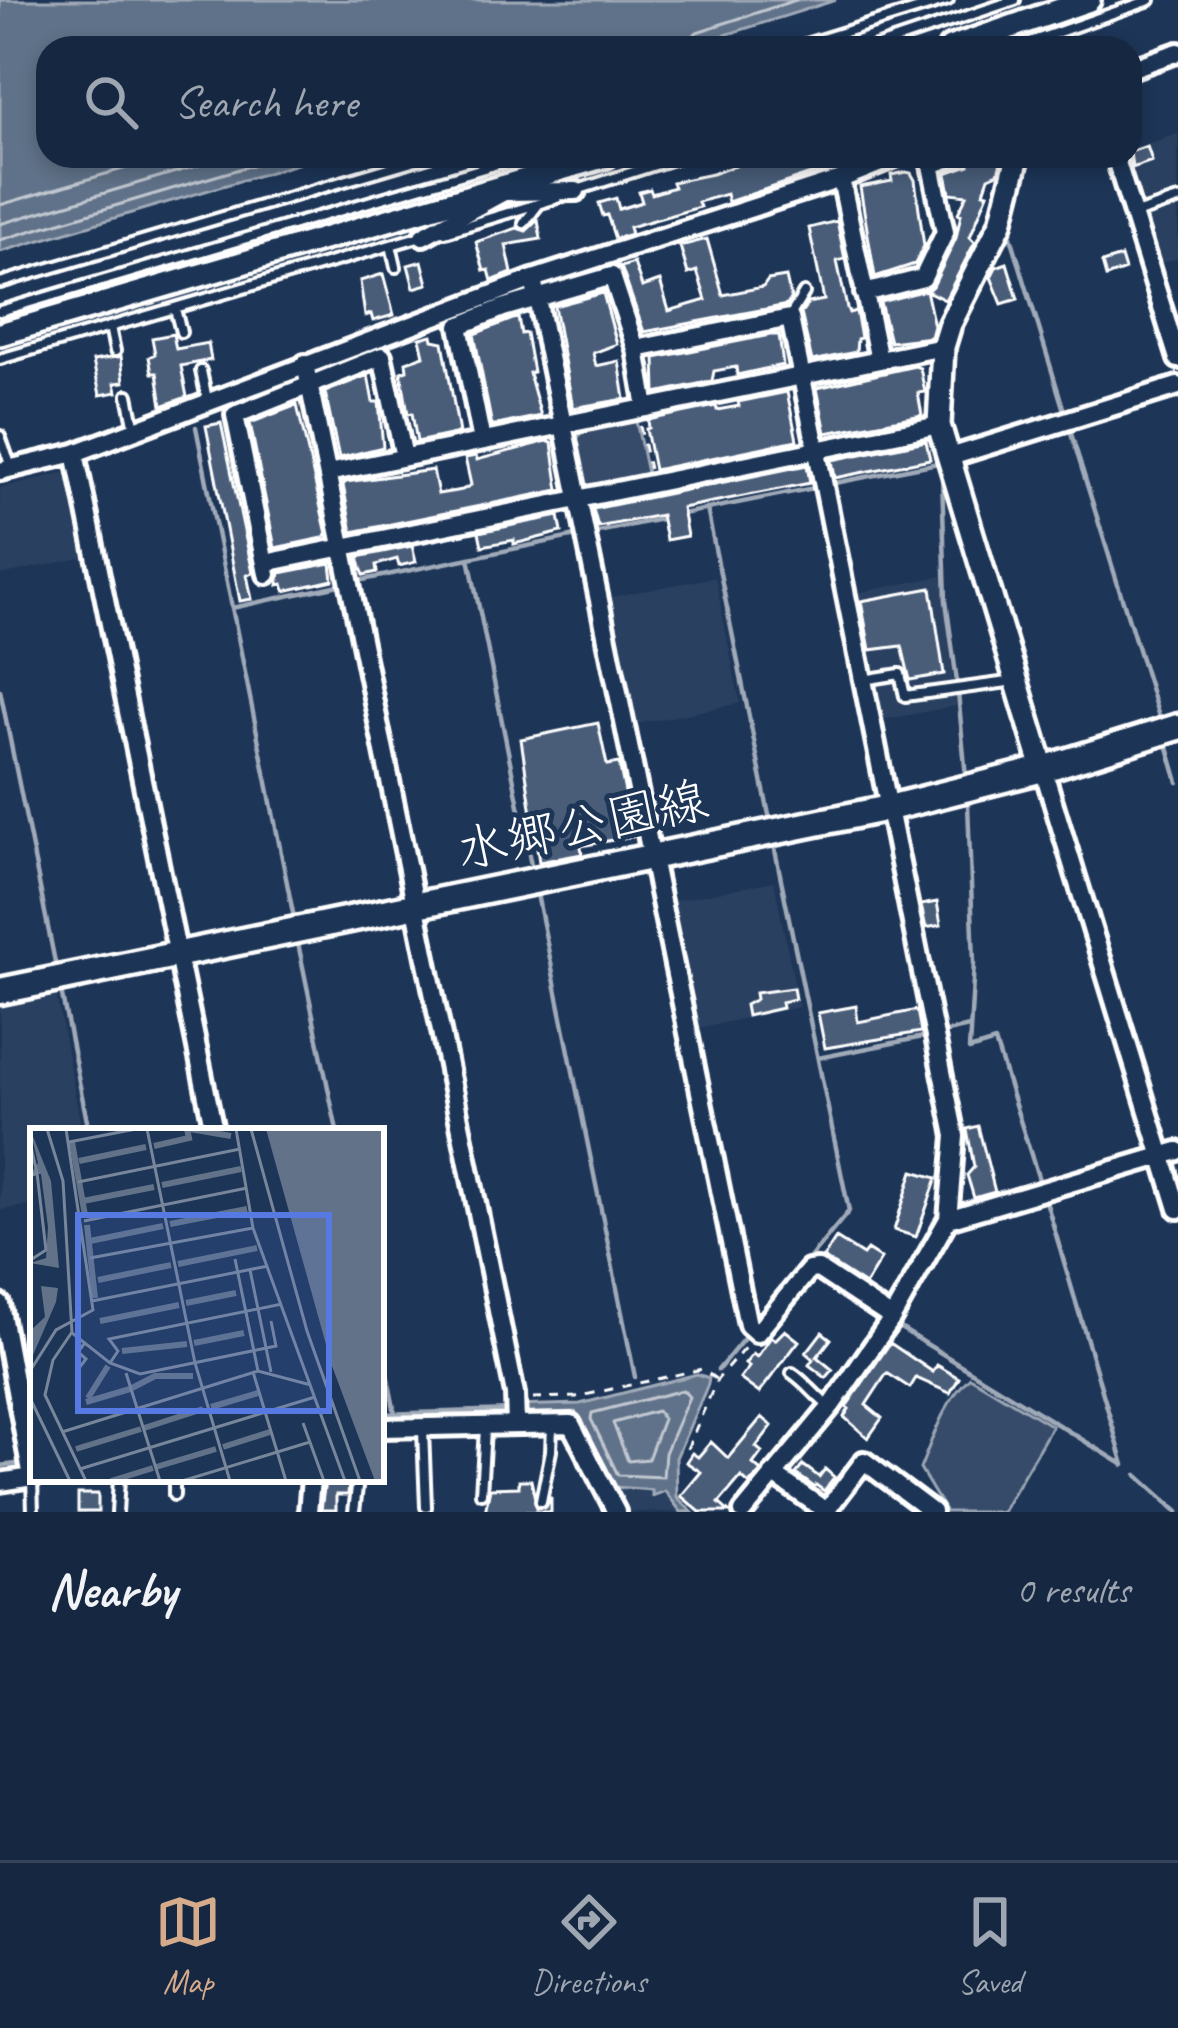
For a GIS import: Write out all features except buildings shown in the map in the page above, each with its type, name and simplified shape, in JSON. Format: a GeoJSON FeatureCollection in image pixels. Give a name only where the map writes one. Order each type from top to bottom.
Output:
{"type":"FeatureCollection","features":[{"type":"Feature","properties":{"kind":"main road","name":"水郷公園線"},"geometry":{"type":"LineString","coordinates":[[0,991],[889,808],[1043,769],[1178,727]]}},
{"type":"Feature","properties":{"kind":"street"},"geometry":{"type":"LineString","coordinates":[[985,36],[1089,0]]}},
{"type":"Feature","properties":{"kind":"street"},"geometry":{"type":"LineString","coordinates":[[1142,65],[1178,52]]}},
{"type":"Feature","properties":{"kind":"street"},"geometry":{"type":"LineString","coordinates":[[0,334],[569,168]]}},
{"type":"Feature","properties":{"kind":"street"},"geometry":{"type":"LineString","coordinates":[[6,470],[76,453],[532,279],[868,168]]}},
{"type":"Feature","properties":{"kind":"street"},"geometry":{"type":"LineString","coordinates":[[864,292],[923,278],[946,232],[932,168]]}},
{"type":"Feature","properties":{"kind":"street"},"geometry":{"type":"LineString","coordinates":[[1015,168],[1001,223],[943,347],[939,425],[1043,769],[1170,1154],[1178,1209]]}},
{"type":"Feature","properties":{"kind":"street"},"geometry":{"type":"LineString","coordinates":[[1119,168],[1178,359]]}},
{"type":"Feature","properties":{"kind":"street"},"geometry":{"type":"LineString","coordinates":[[841,179],[879,360]]}},
{"type":"Feature","properties":{"kind":"street"},"geometry":{"type":"LineString","coordinates":[[423,236],[504,189],[576,191]]}},
{"type":"Feature","properties":{"kind":"street"},"geometry":{"type":"LineString","coordinates":[[482,442],[459,326],[612,276],[636,349],[642,409]]}},
{"type":"Feature","properties":{"kind":"street"},"geometry":{"type":"LineString","coordinates":[[532,279],[748,1325],[757,1333],[809,1270],[818,1269],[892,1318]]}},
{"type":"Feature","properties":{"kind":"street"},"geometry":{"type":"LineString","coordinates":[[636,349],[790,318],[955,1136],[948,1220],[892,1318],[830,1407],[742,1512]]}},
{"type":"Feature","properties":{"kind":"street"},"geometry":{"type":"LineString","coordinates":[[328,473],[943,347]]}},
{"type":"Feature","properties":{"kind":"street"},"geometry":{"type":"LineString","coordinates":[[404,458],[382,356],[235,415],[266,568],[343,546],[939,425]]}},
{"type":"Feature","properties":{"kind":"street"},"geometry":{"type":"LineString","coordinates":[[305,364],[516,1411]]}},
{"type":"Feature","properties":{"kind":"street"},"geometry":{"type":"LineString","coordinates":[[947,458],[1178,386]]}},
{"type":"Feature","properties":{"kind":"street"},"geometry":{"type":"LineString","coordinates":[[76,453],[213,1128]]}},
{"type":"Feature","properties":{"kind":"street"},"geometry":{"type":"LineString","coordinates":[[948,1220],[1170,1154]]}},
{"type":"Feature","properties":{"kind":"street"},"geometry":{"type":"LineString","coordinates":[[0,1304],[30,1453]]}},
{"type":"Feature","properties":{"kind":"street"},"geometry":{"type":"LineString","coordinates":[[384,1428],[485,1426],[516,1411],[552,1424],[571,1424],[616,1512]]}},
{"type":"Feature","properties":{"kind":"street"},"geometry":{"type":"LineString","coordinates":[[773,1474],[826,1511],[864,1461],[932,1512]]}},
{"type":"Feature","properties":{"kind":"street"},"geometry":{"type":"LineString","coordinates":[[0,1482],[30,1477]]}},
{"type":"Feature","properties":{"kind":"street"},"geometry":{"type":"LineString","coordinates":[[308,1512],[311,1482]]}},
{"type":"Feature","properties":{"kind":"lane"},"geometry":{"type":"LineString","coordinates":[[832,36],[948,0]]}},
{"type":"Feature","properties":{"kind":"lane"},"geometry":{"type":"LineString","coordinates":[[908,36],[1015,0]]}},
{"type":"Feature","properties":{"kind":"lane"},"geometry":{"type":"LineString","coordinates":[[1047,36],[1150,0]]}},
{"type":"Feature","properties":{"kind":"lane"},"geometry":{"type":"LineString","coordinates":[[0,283],[388,168]]}},
{"type":"Feature","properties":{"kind":"lane"},"geometry":{"type":"LineString","coordinates":[[0,311],[483,168]]}},
{"type":"Feature","properties":{"kind":"lane"},"geometry":{"type":"LineString","coordinates":[[0,359],[538,205],[646,168]]}},
{"type":"Feature","properties":{"kind":"lane"},"geometry":{"type":"LineString","coordinates":[[1134,215],[1178,200]]}},
{"type":"Feature","properties":{"kind":"lane"},"geometry":{"type":"LineString","coordinates":[[524,223],[538,205]]}},
{"type":"Feature","properties":{"kind":"lane"},"geometry":{"type":"LineString","coordinates":[[391,244],[396,267]]}},
{"type":"Feature","properties":{"kind":"lane"},"geometry":{"type":"LineString","coordinates":[[790,318],[790,311],[805,293]]}},
{"type":"Feature","properties":{"kind":"lane"},"geometry":{"type":"LineString","coordinates":[[176,309],[181,332]]}},
{"type":"Feature","properties":{"kind":"lane"},"geometry":{"type":"LineString","coordinates":[[110,327],[115,351]]}},
{"type":"Feature","properties":{"kind":"lane"},"geometry":{"type":"LineString","coordinates":[[201,371],[208,402]]}},
{"type":"Feature","properties":{"kind":"lane"},"geometry":{"type":"LineString","coordinates":[[128,395],[136,430]]}},
{"type":"Feature","properties":{"kind":"lane"},"geometry":{"type":"LineString","coordinates":[[0,436],[6,470]]}},
{"type":"Feature","properties":{"kind":"lane"},"geometry":{"type":"LineString","coordinates":[[863,680],[900,674],[905,696],[1016,680]]}},
{"type":"Feature","properties":{"kind":"lane"},"geometry":{"type":"LineString","coordinates":[[792,1373],[830,1407]]}},
{"type":"Feature","properties":{"kind":"lane"},"geometry":{"type":"LineString","coordinates":[[541,1501],[552,1424]]}},
{"type":"Feature","properties":{"kind":"lane"},"geometry":{"type":"LineString","coordinates":[[481,1493],[485,1426]]}},
{"type":"Feature","properties":{"kind":"lane"},"geometry":{"type":"LineString","coordinates":[[423,1427],[426,1507]]}},
{"type":"Feature","properties":{"kind":"lane"},"geometry":{"type":"LineString","coordinates":[[32,1482],[33,1512]]}},
{"type":"Feature","properties":{"kind":"lane"},"geometry":{"type":"LineString","coordinates":[[117,1512],[119,1482]]}},
{"type":"Feature","properties":{"kind":"lane"},"geometry":{"type":"LineString","coordinates":[[174,1482],[174,1495]]}},
{"type":"Feature","properties":{"kind":"lane"},"geometry":{"type":"LineString","coordinates":[[354,1512],[358,1482]]}},
{"type":"Feature","properties":{"kind":"path"},"geometry":{"type":"LineString","coordinates":[[642,409],[652,483]]}},
{"type":"Feature","properties":{"kind":"path"},"geometry":{"type":"LineString","coordinates":[[687,1449],[716,1380],[757,1333]]}},
{"type":"Feature","properties":{"kind":"path"},"geometry":{"type":"LineString","coordinates":[[516,1411],[702,1369],[716,1380]]}},
{"type":"Feature","properties":{"kind":"shaded area"},"geometry":{"type":"Polygon","coordinates":[[[1178,134],[1178,258],[1156,265],[1127,168],[1142,168],[1142,145],[1178,134]]]}},
{"type":"Feature","properties":{"kind":"shaded area"},"geometry":{"type":"Polygon","coordinates":[[[636,421],[648,478],[594,490],[586,484],[576,441],[582,431],[636,421]]]}},
{"type":"Feature","properties":{"kind":"shaded area"},"geometry":{"type":"Polygon","coordinates":[[[75,470],[90,556],[0,575],[0,488],[75,470]]]}},
{"type":"Feature","properties":{"kind":"shaded area"},"geometry":{"type":"Polygon","coordinates":[[[942,576],[956,706],[877,721],[851,594],[942,576]]]}},
{"type":"Feature","properties":{"kind":"shaded area"},"geometry":{"type":"Polygon","coordinates":[[[715,577],[740,703],[631,725],[605,598],[715,577]]]}},
{"type":"Feature","properties":{"kind":"shaded area"},"geometry":{"type":"Polygon","coordinates":[[[774,881],[799,1007],[694,1029],[667,902],[774,881]]]}},
{"type":"Feature","properties":{"kind":"shaded area"},"geometry":{"type":"Polygon","coordinates":[[[56,994],[81,1128],[30,1128],[30,1205],[0,1210],[0,1006],[56,994]]]}},
{"type":"Feature","properties":{"kind":"shaded area"},"geometry":{"type":"Polygon","coordinates":[[[970,1377],[1052,1426],[1002,1512],[946,1512],[920,1469],[947,1408],[970,1377]]]}},
{"type":"Feature","properties":{"kind":"shaded area"},"geometry":{"type":"Polygon","coordinates":[[[607,1486],[665,1491],[681,1512],[621,1512],[607,1486]]]}},
{"type":"Feature","properties":{"kind":"water"},"geometry":{"type":"Polygon","coordinates":[[[0,0],[836,0],[722,36],[36,36],[36,168],[284,168],[0,252],[0,0]]]}},
{"type":"Feature","properties":{"kind":"water"},"geometry":{"type":"Polygon","coordinates":[[[697,1374],[709,1378],[708,1384],[676,1458],[677,1497],[692,1512],[681,1512],[665,1491],[652,1496],[652,1490],[614,1487],[607,1482],[575,1412],[513,1414],[513,1406],[580,1404],[697,1374]]]}},
{"type":"Feature","properties":{"kind":"waterway"},"geometry":{"type":"LineString","coordinates":[[1142,77],[1178,64]]}},
{"type":"Feature","properties":{"kind":"waterway"},"geometry":{"type":"LineString","coordinates":[[714,230],[828,192]]}},
{"type":"Feature","properties":{"kind":"waterway"},"geometry":{"type":"LineString","coordinates":[[1009,230],[1065,414]]}},
{"type":"Feature","properties":{"kind":"waterway"},"geometry":{"type":"LineString","coordinates":[[655,248],[701,234]]}},
{"type":"Feature","properties":{"kind":"waterway"},"geometry":{"type":"LineString","coordinates":[[196,427],[294,918]]}},
{"type":"Feature","properties":{"kind":"waterway"},"geometry":{"type":"LineString","coordinates":[[1069,427],[1160,720]]}},
{"type":"Feature","properties":{"kind":"waterway"},"geometry":{"type":"LineString","coordinates":[[835,483],[938,463]]}},
{"type":"Feature","properties":{"kind":"waterway"},"geometry":{"type":"LineString","coordinates":[[942,476],[946,601],[957,682]]}},
{"type":"Feature","properties":{"kind":"waterway"},"geometry":{"type":"LineString","coordinates":[[677,515],[819,487]]}},
{"type":"Feature","properties":{"kind":"waterway"},"geometry":{"type":"LineString","coordinates":[[707,509],[770,820]]}},
{"type":"Feature","properties":{"kind":"waterway"},"geometry":{"type":"LineString","coordinates":[[593,533],[666,518]]}},
{"type":"Feature","properties":{"kind":"waterway"},"geometry":{"type":"LineString","coordinates":[[358,581],[576,536]]}},
{"type":"Feature","properties":{"kind":"waterway"},"geometry":{"type":"LineString","coordinates":[[469,558],[532,870]]}},
{"type":"Feature","properties":{"kind":"waterway"},"geometry":{"type":"LineString","coordinates":[[232,608],[344,584]]}},
{"type":"Feature","properties":{"kind":"waterway"},"geometry":{"type":"LineString","coordinates":[[0,690],[56,967]]}},
{"type":"Feature","properties":{"kind":"waterway"},"geometry":{"type":"LineString","coordinates":[[958,693],[966,777]]}},
{"type":"Feature","properties":{"kind":"waterway"},"geometry":{"type":"LineString","coordinates":[[1167,744],[1178,782]]}},
{"type":"Feature","properties":{"kind":"waterway"},"geometry":{"type":"LineString","coordinates":[[968,804],[974,963],[969,1050],[995,1042],[1041,1186]]}},
{"type":"Feature","properties":{"kind":"waterway"},"geometry":{"type":"LineString","coordinates":[[774,845],[849,1211],[804,1265]]}},
{"type":"Feature","properties":{"kind":"waterway"},"geometry":{"type":"LineString","coordinates":[[537,894],[635,1377]]}},
{"type":"Feature","properties":{"kind":"waterway"},"geometry":{"type":"LineString","coordinates":[[298,943],[336,1128]]}},
{"type":"Feature","properties":{"kind":"waterway"},"geometry":{"type":"LineString","coordinates":[[61,991],[88,1128]]}},
{"type":"Feature","properties":{"kind":"waterway"},"geometry":{"type":"LineString","coordinates":[[943,1033],[969,1027]]}},
{"type":"Feature","properties":{"kind":"waterway"},"geometry":{"type":"LineString","coordinates":[[818,1058],[928,1036]]}},
{"type":"Feature","properties":{"kind":"waterway"},"geometry":{"type":"LineString","coordinates":[[1046,1201],[1124,1465]]}},
{"type":"Feature","properties":{"kind":"waterway"},"geometry":{"type":"LineString","coordinates":[[897,1326],[1122,1464]]}},
{"type":"Feature","properties":{"kind":"waterway"},"geometry":{"type":"LineString","coordinates":[[718,1370],[746,1336]]}},
{"type":"Feature","properties":{"kind":"waterway"},"geometry":{"type":"LineString","coordinates":[[384,1359],[395,1413]]}},
{"type":"Feature","properties":{"kind":"waterway"},"geometry":{"type":"LineString","coordinates":[[384,1414],[513,1410]]}},
{"type":"Feature","properties":{"kind":"waterway"},"geometry":{"type":"LineString","coordinates":[[0,1466],[24,1463]]}},
{"type":"Feature","properties":{"kind":"waterway"},"geometry":{"type":"LineString","coordinates":[[1137,1475],[1178,1512]]}}]}
